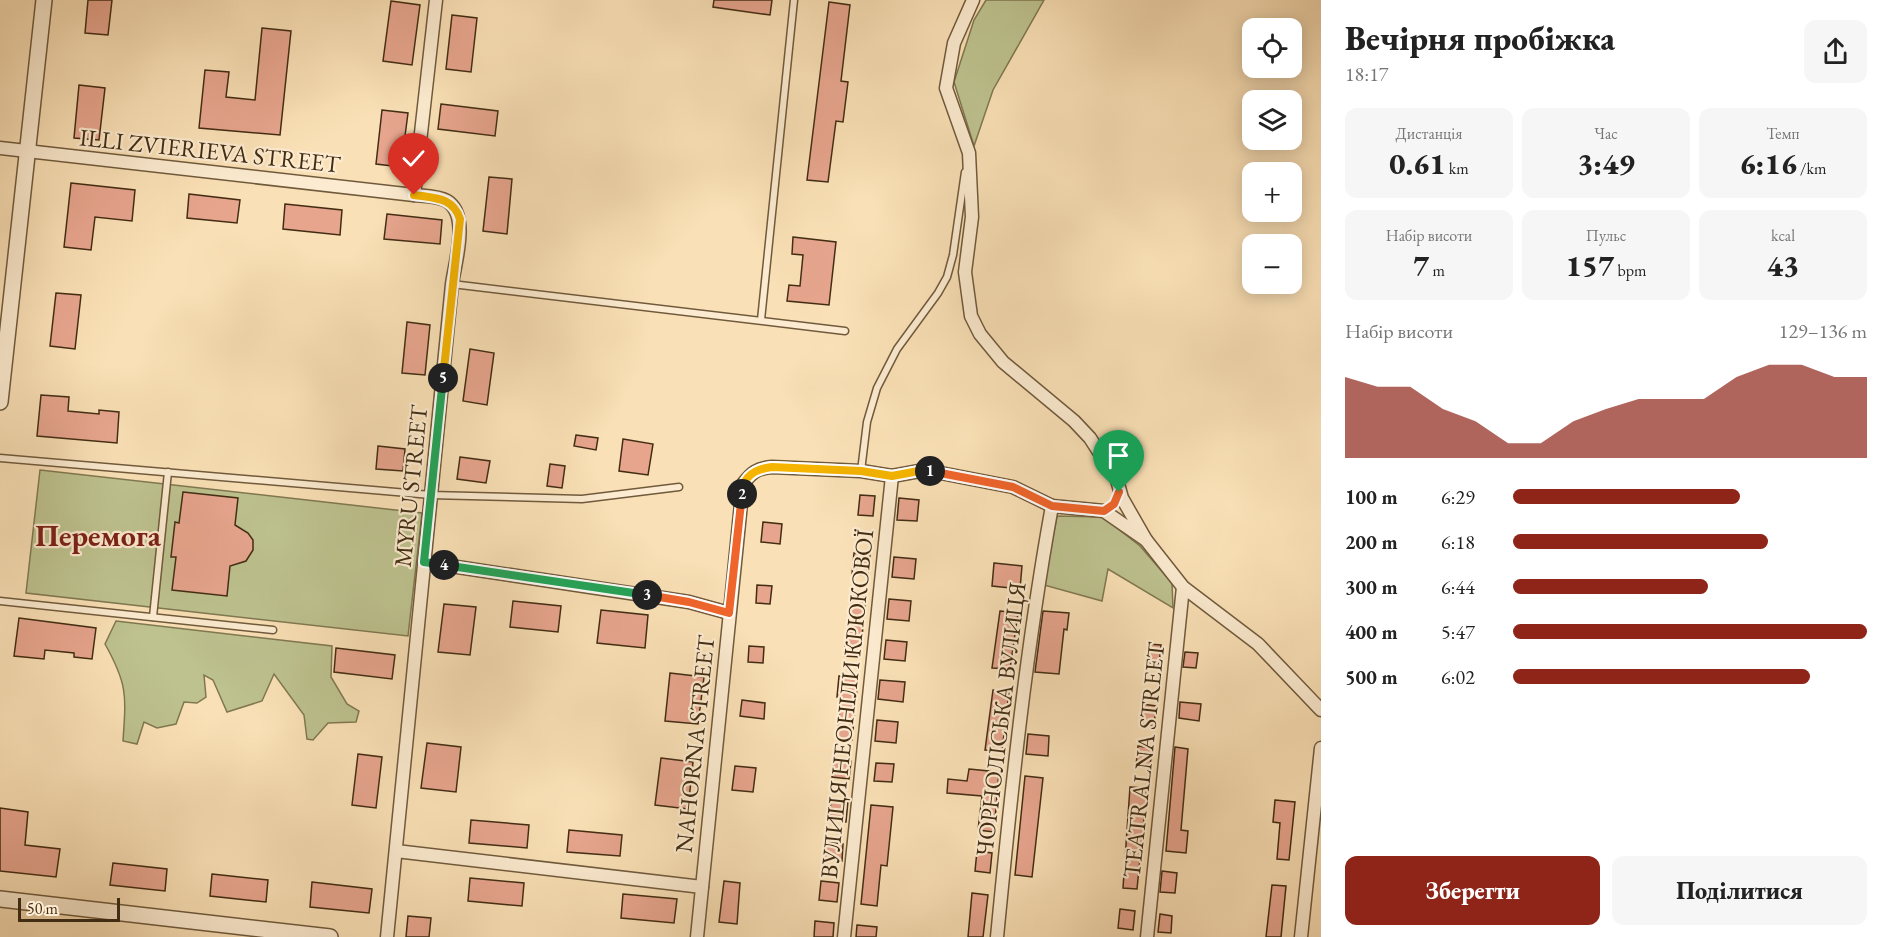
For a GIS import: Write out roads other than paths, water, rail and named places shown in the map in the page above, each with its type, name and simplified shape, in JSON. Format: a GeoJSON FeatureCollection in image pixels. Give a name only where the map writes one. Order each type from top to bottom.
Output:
{"type":"FeatureCollection","features":[{"type":"Feature","properties":{"kind":"street"},"geometry":{"type":"LineString","coordinates":[[0,402],[44,0]]}},
{"type":"Feature","properties":{"kind":"street"},"geometry":{"type":"LineString","coordinates":[[414,195],[436,0]]}},
{"type":"Feature","properties":{"kind":"street"},"geometry":{"type":"LineString","coordinates":[[973,0],[954,44],[946,88],[969,153],[972,217],[965,272],[971,316],[980,334],[1003,362],[1074,421],[1090,438],[1106,461],[1122,498],[1146,540],[1183,587],[1258,644],[1321,710]]}},
{"type":"Feature","properties":{"kind":"street","name":"ILLI ZVIERIEVA STREET"},"geometry":{"type":"LineString","coordinates":[[0,148],[414,195]]}},
{"type":"Feature","properties":{"kind":"street","name":"MYRU STREET"},"geometry":{"type":"LineString","coordinates":[[387,937],[452,284],[460,225],[458,213],[444,200],[414,195]]}},
{"type":"Feature","properties":{"kind":"street","name":"NAHORNA STREET"},"geometry":{"type":"LineString","coordinates":[[697,937],[742,484],[759,468],[861,471]]}},
{"type":"Feature","properties":{"kind":"street"},"geometry":{"type":"LineString","coordinates":[[861,471],[892,476],[924,470],[1013,487],[1052,506],[1104,511],[1146,540]]}},
{"type":"Feature","properties":{"kind":"street","name":"ВУЛИЦЯ НЕОНІЛИ КРЮКОВОЇ"},"geometry":{"type":"LineString","coordinates":[[844,937],[892,476]]}},
{"type":"Feature","properties":{"kind":"street","name":"ЧОРНОЛІСЬКА ВУЛИЦЯ"},"geometry":{"type":"LineString","coordinates":[[997,937],[1018,722],[1052,506]]}},
{"type":"Feature","properties":{"kind":"street"},"geometry":{"type":"LineString","coordinates":[[424,562],[689,602],[729,613]]}},
{"type":"Feature","properties":{"kind":"street","name":"TEATRALNA STREET"},"geometry":{"type":"LineString","coordinates":[[1148,937],[1183,587]]}},
{"type":"Feature","properties":{"kind":"street"},"geometry":{"type":"LineString","coordinates":[[1301,937],[1321,748]]}},
{"type":"Feature","properties":{"kind":"street"},"geometry":{"type":"LineString","coordinates":[[396,851],[702,887]]}},
{"type":"Feature","properties":{"kind":"street"},"geometry":{"type":"LineString","coordinates":[[0,899],[251,932],[330,937]]}},
{"type":"Feature","properties":{"kind":"lane"},"geometry":{"type":"LineString","coordinates":[[760,320],[795,0]]}},
{"type":"Feature","properties":{"kind":"lane"},"geometry":{"type":"LineString","coordinates":[[861,471],[867,422],[877,388],[897,349],[938,294],[947,277],[953,255],[969,153]]}},
{"type":"Feature","properties":{"kind":"lane"},"geometry":{"type":"LineString","coordinates":[[452,284],[845,331]]}},
{"type":"Feature","properties":{"kind":"lane"},"geometry":{"type":"LineString","coordinates":[[0,458],[431,495],[582,499],[679,487]]}},
{"type":"Feature","properties":{"kind":"lane"},"geometry":{"type":"LineString","coordinates":[[153,617],[168,472]]}},
{"type":"Feature","properties":{"kind":"lane"},"geometry":{"type":"LineString","coordinates":[[1104,511],[1114,504],[1119,488]]}},
{"type":"Feature","properties":{"kind":"lane"},"geometry":{"type":"LineString","coordinates":[[0,601],[273,630]]}},
{"type":"Feature","properties":{"kind":"district","name":"Перемога"},"geometry":{"type":"Point","coordinates":[98,536]}}]}
